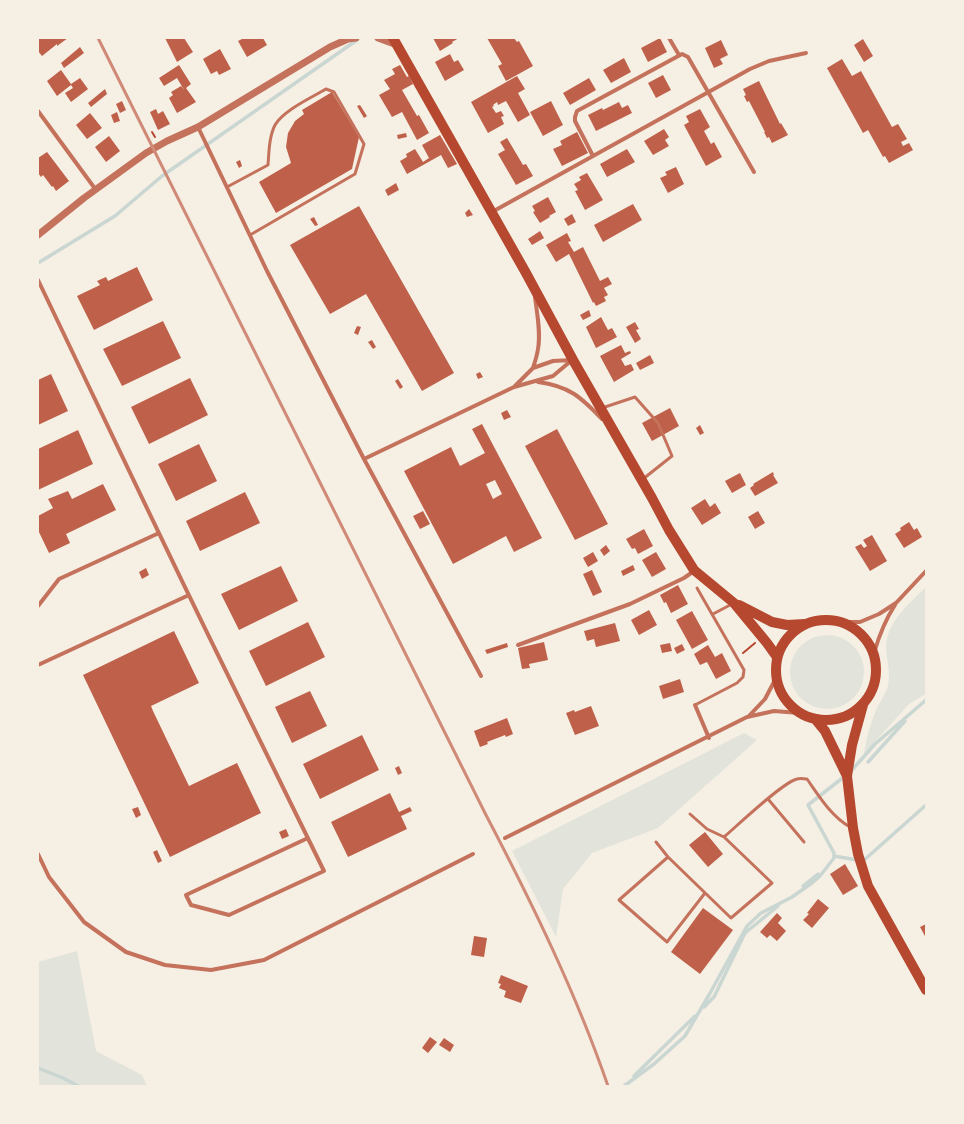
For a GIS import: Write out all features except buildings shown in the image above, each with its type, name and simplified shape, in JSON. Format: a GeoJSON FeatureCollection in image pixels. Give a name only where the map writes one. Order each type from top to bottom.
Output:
{"type":"FeatureCollection","features":[{"type":"Feature","properties":{"kind":"main road"},"geometry":{"type":"LineString","coordinates":[[395,41],[669,530],[694,570],[734,603],[768,643],[777,657]]}},
{"type":"Feature","properties":{"kind":"main road"},"geometry":{"type":"LineString","coordinates":[[734,603],[772,622],[787,625],[806,624],[823,620],[840,622],[854,628],[866,639],[874,653],[877,667],[876,680],[871,694],[863,705],[849,715],[833,720],[816,720],[799,713],[788,704],[780,692],[775,667],[777,657],[784,643],[794,632],[806,624]]}},
{"type":"Feature","properties":{"kind":"main road"},"geometry":{"type":"LineString","coordinates":[[863,705],[852,745],[847,776],[858,854],[868,886],[926,990]]}},
{"type":"Feature","properties":{"kind":"main road"},"geometry":{"type":"LineString","coordinates":[[816,720],[825,731],[847,776]]}},
{"type":"Feature","properties":{"kind":"street"},"geometry":{"type":"LineString","coordinates":[[330,47],[338,38]]}},
{"type":"Feature","properties":{"kind":"street"},"geometry":{"type":"LineString","coordinates":[[38,235],[149,151],[167,141],[198,128],[330,47],[356,38]]}},
{"type":"Feature","properties":{"kind":"street"},"geometry":{"type":"LineString","coordinates":[[378,38],[395,41]]}},
{"type":"Feature","properties":{"kind":"street"},"geometry":{"type":"LineString","coordinates":[[669,38],[679,55]]}},
{"type":"Feature","properties":{"kind":"street"},"geometry":{"type":"LineString","coordinates":[[492,212],[760,64],[806,53]]}},
{"type":"Feature","properties":{"kind":"street"},"geometry":{"type":"LineString","coordinates":[[593,156],[575,121],[577,112],[682,54],[688,57],[754,172]]}},
{"type":"Feature","properties":{"kind":"street"},"geometry":{"type":"LineString","coordinates":[[38,111],[96,190]]}},
{"type":"Feature","properties":{"kind":"street"},"geometry":{"type":"LineString","coordinates":[[198,128],[250,235],[364,459],[481,676]]}},
{"type":"Feature","properties":{"kind":"street"},"geometry":{"type":"LineString","coordinates":[[38,280],[189,595],[308,838],[324,871],[229,915],[191,905],[186,895],[308,838]]}},
{"type":"Feature","properties":{"kind":"street"},"geometry":{"type":"LineString","coordinates":[[533,368],[538,349],[539,326],[534,289]]}},
{"type":"Feature","properties":{"kind":"street"},"geometry":{"type":"LineString","coordinates":[[364,459],[514,387],[552,376],[573,360]]}},
{"type":"Feature","properties":{"kind":"street"},"geometry":{"type":"LineString","coordinates":[[514,387],[533,368],[553,361],[573,360]]}},
{"type":"Feature","properties":{"kind":"street"},"geometry":{"type":"LineString","coordinates":[[535,382],[559,386],[575,394],[614,432]]}},
{"type":"Feature","properties":{"kind":"street"},"geometry":{"type":"LineString","coordinates":[[38,606],[59,579],[159,533]]}},
{"type":"Feature","properties":{"kind":"street"},"geometry":{"type":"LineString","coordinates":[[518,645],[630,604],[684,578],[694,570]]}},
{"type":"Feature","properties":{"kind":"street"},"geometry":{"type":"LineString","coordinates":[[874,653],[887,617],[896,603],[926,571]]}},
{"type":"Feature","properties":{"kind":"street"},"geometry":{"type":"LineString","coordinates":[[38,665],[189,595]]}},
{"type":"Feature","properties":{"kind":"street"},"geometry":{"type":"LineString","coordinates":[[840,622],[860,622],[879,614],[896,603]]}},
{"type":"Feature","properties":{"kind":"street"},"geometry":{"type":"LineString","coordinates":[[505,838],[709,738],[747,717],[765,699],[776,678]]}},
{"type":"Feature","properties":{"kind":"street"},"geometry":{"type":"LineString","coordinates":[[695,705],[709,738]]}},
{"type":"Feature","properties":{"kind":"street"},"geometry":{"type":"LineString","coordinates":[[747,717],[774,711],[799,713]]}},
{"type":"Feature","properties":{"kind":"street"},"geometry":{"type":"LineString","coordinates":[[38,854],[49,876],[84,922],[126,952],[165,965],[211,970],[264,960],[472,854]]}},
{"type":"Feature","properties":{"kind":"lane"},"geometry":{"type":"LineString","coordinates":[[227,187],[268,164],[271,135],[282,116],[326,90],[334,92],[364,144],[354,174],[250,235]]}},
{"type":"Feature","properties":{"kind":"lane"},"geometry":{"type":"LineString","coordinates":[[601,409],[634,397],[658,423],[672,456],[642,480]]}},
{"type":"Feature","properties":{"kind":"lane"},"geometry":{"type":"LineString","coordinates":[[695,705],[737,684],[743,677],[744,670],[697,588]]}},
{"type":"Feature","properties":{"kind":"lane"},"geometry":{"type":"LineString","coordinates":[[713,614],[734,603]]}},
{"type":"Feature","properties":{"kind":"lane"},"geometry":{"type":"LineString","coordinates":[[724,836],[787,784],[797,779],[807,779],[827,807],[844,824],[854,828]]}},
{"type":"Feature","properties":{"kind":"lane"},"geometry":{"type":"LineString","coordinates":[[768,799],[804,842]]}},
{"type":"Feature","properties":{"kind":"lane"},"geometry":{"type":"LineString","coordinates":[[656,842],[668,857],[731,918],[772,883],[724,836],[707,829],[690,814]]}},
{"type":"Feature","properties":{"kind":"lane"},"geometry":{"type":"LineString","coordinates":[[668,857],[619,900],[667,942],[705,893]]}},
{"type":"Feature","properties":{"kind":"path"},"geometry":{"type":"LineString","coordinates":[[740,655],[756,642]]}},
{"type":"Feature","properties":{"kind":"shaded area"},"geometry":{"type":"Polygon","coordinates":[[[926,587],[926,694],[909,704],[864,754],[872,721],[877,707],[887,689],[889,673],[886,646],[891,628],[900,613],[926,587]]]}},
{"type":"Feature","properties":{"kind":"shaded area"},"geometry":{"type":"Polygon","coordinates":[[[820,635],[834,635],[848,641],[858,651],[864,665],[864,679],[858,693],[848,703],[834,709],[820,709],[806,703],[796,693],[790,679],[790,665],[796,651],[806,641],[820,635]]]}},
{"type":"Feature","properties":{"kind":"shaded area"},"geometry":{"type":"Polygon","coordinates":[[[744,733],[757,740],[658,828],[592,853],[563,889],[556,937],[512,851],[744,733]]]}},
{"type":"Feature","properties":{"kind":"shaded area"},"geometry":{"type":"Polygon","coordinates":[[[77,951],[96,1051],[142,1075],[147,1086],[38,1086],[38,962],[77,951]]]}},
{"type":"Feature","properties":{"kind":"waterway"},"geometry":{"type":"LineString","coordinates":[[38,263],[115,216],[162,176],[357,40]]}},
{"type":"Feature","properties":{"kind":"waterway"},"geometry":{"type":"LineString","coordinates":[[851,771],[875,744],[926,700]]}},
{"type":"Feature","properties":{"kind":"waterway"},"geometry":{"type":"LineString","coordinates":[[868,762],[905,721]]}},
{"type":"Feature","properties":{"kind":"waterway"},"geometry":{"type":"LineString","coordinates":[[624,1086],[654,1064],[685,1036],[747,926],[761,913],[792,897],[812,883],[820,876],[834,858],[834,853],[808,805],[845,776]]}},
{"type":"Feature","properties":{"kind":"waterway"},"geometry":{"type":"LineString","coordinates":[[834,856],[863,861],[926,805]]}},
{"type":"Feature","properties":{"kind":"waterway"},"geometry":{"type":"LineString","coordinates":[[803,886],[818,874]]}},
{"type":"Feature","properties":{"kind":"waterway"},"geometry":{"type":"LineString","coordinates":[[704,1007],[714,997],[745,933],[778,906]]}},
{"type":"Feature","properties":{"kind":"waterway"},"geometry":{"type":"LineString","coordinates":[[634,1076],[695,1016]]}},
{"type":"Feature","properties":{"kind":"waterway"},"geometry":{"type":"LineString","coordinates":[[38,1068],[78,1086]]}},
{"type":"Feature","properties":{"kind":"railway"},"geometry":{"type":"LineString","coordinates":[[98,38],[520,881],[582,1017],[608,1086]]}}]}
